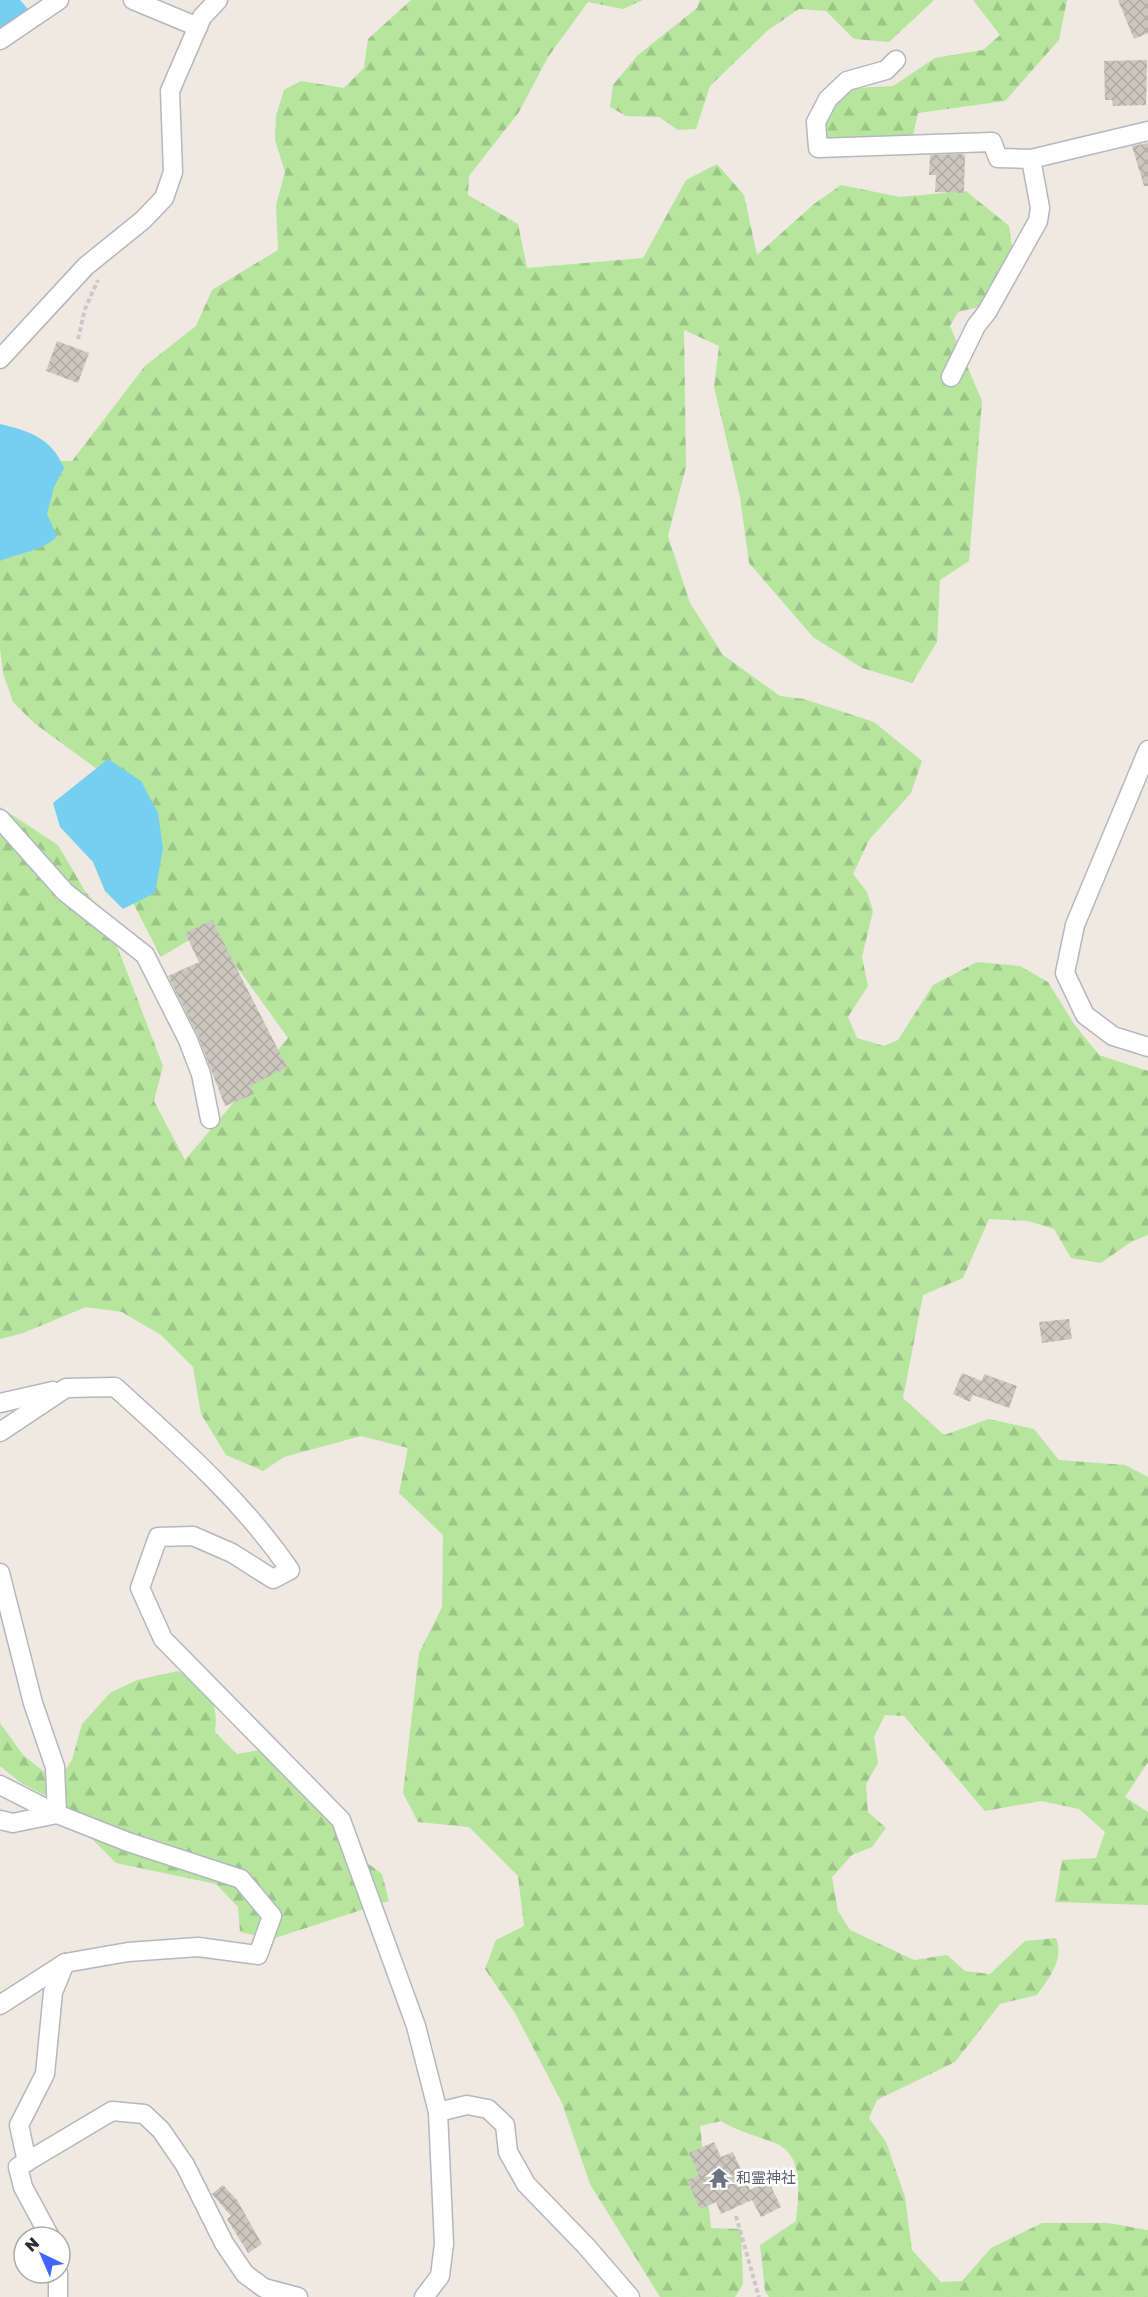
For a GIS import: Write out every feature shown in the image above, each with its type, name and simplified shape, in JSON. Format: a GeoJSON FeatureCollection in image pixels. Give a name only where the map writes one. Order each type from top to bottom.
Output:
{"type":"FeatureCollection","features":[{"type":"Feature","properties":{"kind":"street"},"geometry":{"type":"LineString","coordinates":[[0,40],[59,0]]}},
{"type":"Feature","properties":{"kind":"street"},"geometry":{"type":"LineString","coordinates":[[133,0],[198,27]]}},
{"type":"Feature","properties":{"kind":"street"},"geometry":{"type":"LineString","coordinates":[[0,359],[86,266],[143,220],[164,198],[173,172],[170,91],[202,17],[218,0]]}},
{"type":"Feature","properties":{"kind":"street"},"geometry":{"type":"LineString","coordinates":[[896,60],[886,70],[847,81],[828,99],[816,122],[818,148],[992,142],[998,158],[1030,159],[1148,131]]}},
{"type":"Feature","properties":{"kind":"street"},"geometry":{"type":"LineString","coordinates":[[951,376],[976,326],[987,312],[1038,221],[1040,208],[1030,159]]}},
{"type":"Feature","properties":{"kind":"street"},"geometry":{"type":"LineString","coordinates":[[1148,750],[1075,925],[1065,973],[1085,1015],[1113,1036],[1148,1047]]}},
{"type":"Feature","properties":{"kind":"street"},"geometry":{"type":"LineString","coordinates":[[0,819],[65,892],[145,955],[188,1040],[201,1074],[210,1119]]}},
{"type":"Feature","properties":{"kind":"street"},"geometry":{"type":"LineString","coordinates":[[0,1403],[66,1388],[115,1387],[203,1468],[264,1533],[290,1570],[273,1579],[232,1553],[193,1536],[158,1537],[140,1588],[163,1639],[341,1820],[416,2026],[438,2112],[444,2244],[440,2276],[424,2297]]}},
{"type":"Feature","properties":{"kind":"street"},"geometry":{"type":"LineString","coordinates":[[0,1432],[66,1388]]}},
{"type":"Feature","properties":{"kind":"street"},"geometry":{"type":"LineString","coordinates":[[0,1574],[33,1703],[55,1767],[57,1814]]}},
{"type":"Feature","properties":{"kind":"street"},"geometry":{"type":"LineString","coordinates":[[0,1785],[57,1814],[128,1842],[241,1879],[272,1916],[258,1954],[198,1947],[128,1952],[65,1963],[0,2005]]}},
{"type":"Feature","properties":{"kind":"street"},"geometry":{"type":"LineString","coordinates":[[0,1820],[13,1823],[57,1814]]}},
{"type":"Feature","properties":{"kind":"street"},"geometry":{"type":"LineString","coordinates":[[27,2162],[19,2125],[45,2074],[53,1992],[65,1963]]}},
{"type":"Feature","properties":{"kind":"street"},"geometry":{"type":"LineString","coordinates":[[438,2112],[467,2105],[488,2109],[504,2125],[508,2152],[526,2184],[586,2246],[630,2297]]}},
{"type":"Feature","properties":{"kind":"street"},"geometry":{"type":"LineString","coordinates":[[44,2225],[23,2187],[18,2167],[112,2111],[144,2114],[160,2130],[185,2165],[224,2243],[245,2274],[264,2288],[298,2297]]}},
{"type":"Feature","properties":{"kind":"path"},"geometry":{"type":"LineString","coordinates":[[78,339],[85,309],[99,279]]}},
{"type":"Feature","properties":{"kind":"path"},"geometry":{"type":"LineString","coordinates":[[736,2216],[759,2297]]}},
{"type":"Feature","properties":{"kind":"green space"},"geometry":{"type":"Polygon","coordinates":[[[411,0],[643,0],[623,9],[588,2],[548,57],[519,112],[469,176],[468,195],[518,224],[527,268],[643,258],[686,180],[717,164],[744,195],[757,255],[814,204],[841,185],[900,197],[966,191],[1009,226],[1013,252],[983,306],[958,312],[950,326],[982,401],[969,561],[940,580],[937,642],[912,683],[862,668],[813,637],[749,563],[740,497],[714,387],[719,346],[684,330],[686,467],[668,536],[690,603],[723,655],[780,696],[804,699],[874,722],[922,761],[911,793],[869,840],[853,874],[867,892],[873,911],[862,957],[868,986],[848,1017],[857,1038],[884,1046],[898,1040],[933,985],[977,962],[1020,966],[1048,982],[1074,1024],[1099,1055],[1148,1071],[1148,1235],[1131,1242],[1101,1263],[1071,1258],[1054,1229],[1028,1221],[989,1219],[963,1278],[923,1295],[903,1398],[944,1435],[989,1419],[1034,1429],[1059,1460],[1125,1465],[1148,1477],[1148,1762],[1125,1797],[1148,1812],[1148,1905],[1055,1902],[1062,1860],[1096,1858],[1105,1832],[1079,1809],[1041,1801],[985,1811],[904,1716],[885,1715],[874,1737],[878,1763],[866,1784],[868,1812],[886,1828],[872,1847],[852,1855],[832,1877],[838,1911],[850,1930],[914,1960],[947,1955],[965,1971],[990,1974],[1025,1941],[1056,1938],[1058,1946],[1054,1968],[1037,1995],[1000,2004],[955,2062],[877,2100],[869,2118],[886,2142],[905,2197],[912,2250],[941,2282],[962,2281],[991,2248],[1042,2223],[1108,2223],[1148,2230],[1148,2297],[769,2297],[765,2291],[760,2245],[796,2221],[798,2178],[796,2167],[786,2150],[777,2144],[721,2121],[700,2126],[711,2228],[741,2229],[743,2284],[735,2297],[660,2297],[590,2184],[562,2103],[515,2013],[485,1969],[496,1940],[524,1926],[518,1876],[469,1827],[418,1822],[403,1793],[419,1653],[442,1607],[443,1535],[399,1493],[408,1448],[361,1436],[284,1457],[263,1471],[226,1455],[201,1414],[193,1367],[161,1335],[122,1312],[86,1307],[23,1333],[0,1339],[0,807],[58,845],[85,891],[105,915],[163,1066],[154,1101],[185,1160],[288,1038],[209,928],[161,957],[131,899],[119,785],[34,723],[13,702],[3,673],[0,649],[0,537],[53,461],[72,461],[145,366],[196,326],[212,290],[278,250],[276,205],[285,172],[275,140],[276,116],[284,90],[301,81],[344,88],[364,68],[368,39],[411,0]]]}},
{"type":"Feature","properties":{"kind":"green space"},"geometry":{"type":"Polygon","coordinates":[[[700,0],[934,0],[889,42],[854,39],[826,11],[799,9],[767,31],[710,86],[696,129],[678,130],[659,117],[626,116],[610,107],[613,85],[638,55],[697,8],[700,0]]]}},
{"type":"Feature","properties":{"kind":"green space"},"geometry":{"type":"Polygon","coordinates":[[[973,0],[1067,0],[1059,40],[1005,101],[918,113],[911,144],[822,145],[820,123],[833,101],[857,88],[893,86],[935,58],[983,50],[1000,35],[973,0]]]}},
{"type":"Feature","properties":{"kind":"green space"},"geometry":{"type":"Polygon","coordinates":[[[178,1671],[204,1688],[209,1694],[215,1710],[215,1732],[237,1754],[266,1749],[325,1814],[351,1851],[382,1874],[389,1901],[272,1939],[240,1932],[238,1907],[216,1884],[116,1863],[52,1799],[21,1783],[0,1766],[0,1723],[23,1755],[57,1782],[72,1760],[82,1724],[110,1693],[137,1680],[178,1671]]]}},
{"type":"Feature","properties":{"kind":"water"},"geometry":{"type":"Polygon","coordinates":[[[0,0],[20,0],[28,9],[0,33],[0,0]]]}},
{"type":"Feature","properties":{"kind":"water"},"geometry":{"type":"Polygon","coordinates":[[[0,424],[38,437],[53,449],[64,468],[54,487],[47,514],[57,536],[45,545],[0,561],[0,424]]]}},
{"type":"Feature","properties":{"kind":"water"},"geometry":{"type":"Polygon","coordinates":[[[108,759],[141,781],[158,813],[163,848],[155,893],[123,909],[105,891],[93,862],[60,827],[53,803],[108,759]]]}},
{"type":"Feature","properties":{"kind":"building"},"geometry":{"type":"Polygon","coordinates":[[[1118,0],[1148,0],[1148,33],[1134,39],[1118,0]]]}},
{"type":"Feature","properties":{"kind":"building"},"geometry":{"type":"Polygon","coordinates":[[[1147,60],[1146,105],[1113,106],[1112,100],[1105,100],[1104,61],[1147,60]]]}},
{"type":"Feature","properties":{"kind":"building"},"geometry":{"type":"Polygon","coordinates":[[[1148,143],[1148,186],[1144,186],[1132,146],[1148,143]]]}},
{"type":"Feature","properties":{"kind":"building"},"geometry":{"type":"Polygon","coordinates":[[[930,155],[965,155],[964,193],[935,192],[936,175],[929,175],[930,155]]]}},
{"type":"Feature","properties":{"kind":"building"},"geometry":{"type":"Polygon","coordinates":[[[57,341],[89,353],[78,383],[46,371],[57,341]]]}},
{"type":"Feature","properties":{"kind":"building"},"geometry":{"type":"Polygon","coordinates":[[[212,920],[287,1067],[250,1086],[254,1094],[225,1106],[198,1036],[168,976],[199,962],[185,933],[212,920]]]}},
{"type":"Feature","properties":{"kind":"building"},"geometry":{"type":"Polygon","coordinates":[[[1069,1319],[1072,1339],[1042,1343],[1039,1322],[1069,1319]]]}},
{"type":"Feature","properties":{"kind":"building"},"geometry":{"type":"Polygon","coordinates":[[[962,1373],[982,1381],[984,1374],[1017,1386],[1009,1408],[973,1395],[970,1402],[953,1394],[962,1373]]]}},
{"type":"Feature","properties":{"kind":"building","name":"和霊神社"},"geometry":{"type":"Polygon","coordinates":[[[714,2142],[721,2157],[733,2152],[750,2190],[768,2180],[781,2207],[761,2217],[752,2200],[721,2214],[716,2202],[700,2209],[687,2180],[699,2175],[689,2153],[714,2142]]]}},
{"type":"Feature","properties":{"kind":"building"},"geometry":{"type":"Polygon","coordinates":[[[223,2185],[237,2200],[262,2244],[248,2253],[227,2219],[231,2216],[212,2194],[223,2185]]]}},
{"type":"Feature","properties":{"kind":"place","name":"和霊神社"},"geometry":{"type":"Point","coordinates":[719,2178]}}]}
